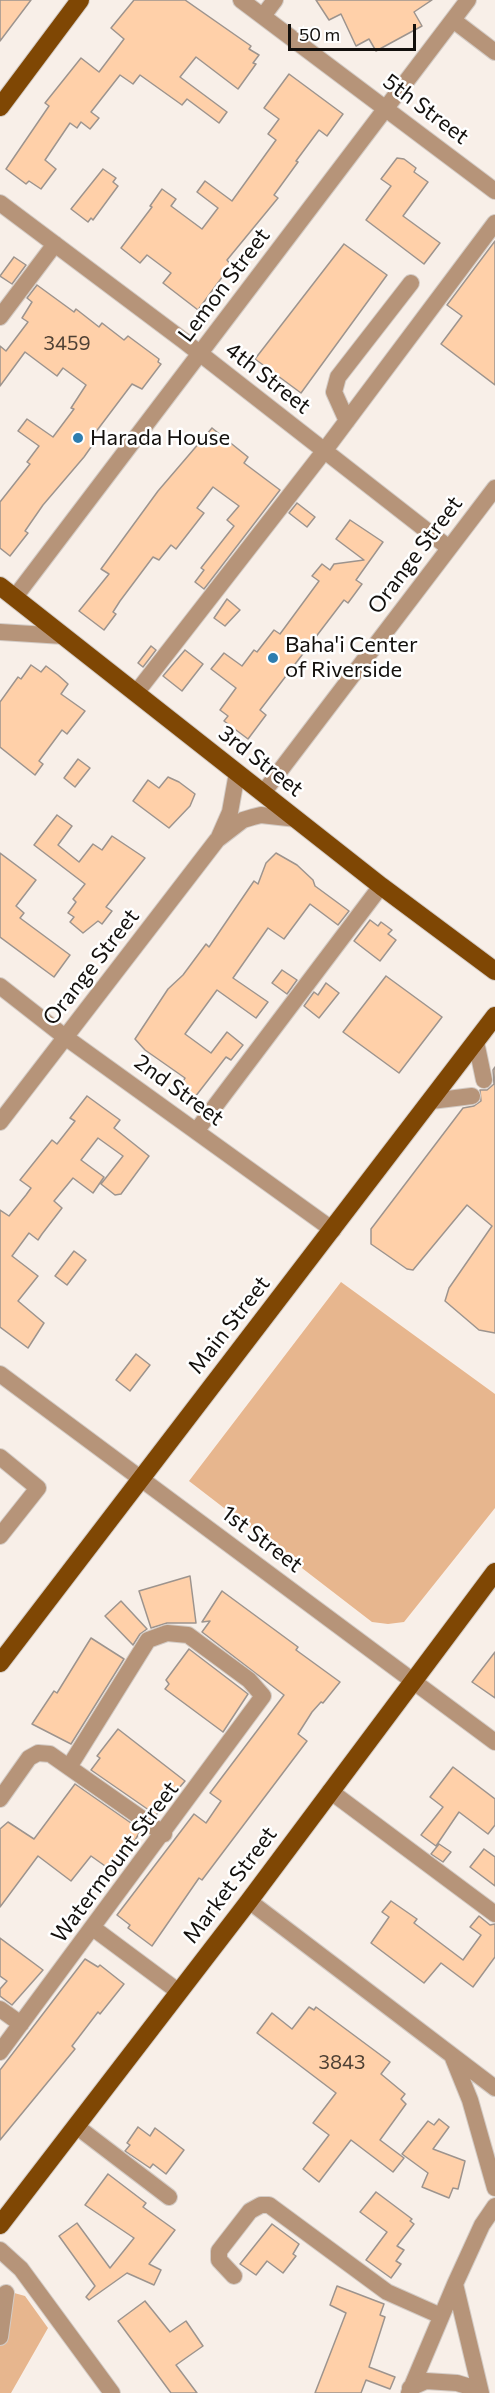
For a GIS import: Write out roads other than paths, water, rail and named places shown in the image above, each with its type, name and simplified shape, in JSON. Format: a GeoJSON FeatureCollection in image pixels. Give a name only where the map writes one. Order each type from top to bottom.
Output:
{"type":"FeatureCollection","features":[{"type":"Feature","properties":{"kind":"main road"},"geometry":{"type":"LineString","coordinates":[[0,107],[80,0]]}},
{"type":"Feature","properties":{"kind":"main road","name":"3rd Street"},"geometry":{"type":"LineString","coordinates":[[0,586],[381,886],[495,971]]}},
{"type":"Feature","properties":{"kind":"main road","name":"Main Street"},"geometry":{"type":"LineString","coordinates":[[0,1663],[495,1016]]}},
{"type":"Feature","properties":{"kind":"main road","name":"Market Street"},"geometry":{"type":"LineString","coordinates":[[0,2225],[249,1901],[495,1572]]}},
{"type":"Feature","properties":{"kind":"street","name":"5th Street"},"geometry":{"type":"LineString","coordinates":[[241,0],[387,107],[495,191]]}},
{"type":"Feature","properties":{"kind":"street"},"geometry":{"type":"LineString","coordinates":[[263,16],[275,0]]}},
{"type":"Feature","properties":{"kind":"street","name":"Lemon Street"},"geometry":{"type":"LineString","coordinates":[[15,597],[468,0]]}},
{"type":"Feature","properties":{"kind":"street"},"geometry":{"type":"LineString","coordinates":[[453,20],[495,52]]}},
{"type":"Feature","properties":{"kind":"street","name":"4th Street"},"geometry":{"type":"LineString","coordinates":[[0,203],[200,353],[449,548]]}},
{"type":"Feature","properties":{"kind":"street"},"geometry":{"type":"LineString","coordinates":[[135,693],[325,450],[495,223]]}},
{"type":"Feature","properties":{"kind":"street"},"geometry":{"type":"LineString","coordinates":[[0,317],[55,244]]}},
{"type":"Feature","properties":{"kind":"street"},"geometry":{"type":"LineString","coordinates":[[347,421],[334,392],[338,376],[411,283]]}},
{"type":"Feature","properties":{"kind":"street","name":"Orange Street"},"geometry":{"type":"LineString","coordinates":[[263,793],[449,548],[493,496]]}},
{"type":"Feature","properties":{"kind":"street"},"geometry":{"type":"LineString","coordinates":[[0,632],[63,636]]}},
{"type":"Feature","properties":{"kind":"street","name":"Orange Street"},"geometry":{"type":"LineString","coordinates":[[0,1122],[217,840],[230,812],[237,773]]}},
{"type":"Feature","properties":{"kind":"street","name":"Orange Street"},"geometry":{"type":"LineString","coordinates":[[217,840],[243,820],[253,817],[261,815],[297,819]]}},
{"type":"Feature","properties":{"kind":"street"},"geometry":{"type":"LineString","coordinates":[[197,1130],[381,886]]}},
{"type":"Feature","properties":{"kind":"street","name":"2nd Street"},"geometry":{"type":"LineString","coordinates":[[0,987],[65,1037],[333,1230]]}},
{"type":"Feature","properties":{"kind":"street"},"geometry":{"type":"LineString","coordinates":[[476,1042],[484,1080]]}},
{"type":"Feature","properties":{"kind":"street"},"geometry":{"type":"LineString","coordinates":[[430,1101],[472,1096]]}},
{"type":"Feature","properties":{"kind":"street","name":"1st Street"},"geometry":{"type":"LineString","coordinates":[[0,1374],[141,1476],[495,1742]]}},
{"type":"Feature","properties":{"kind":"street"},"geometry":{"type":"LineString","coordinates":[[0,1457],[38,1488],[0,1536]]}},
{"type":"Feature","properties":{"kind":"street","name":"Watermount Street"},"geometry":{"type":"LineString","coordinates":[[0,2052],[164,1834],[263,1696],[249,1680],[188,1635],[167,1633],[148,1640],[69,1767]]}},
{"type":"Feature","properties":{"kind":"street"},"geometry":{"type":"LineString","coordinates":[[0,1799],[29,1758],[38,1753],[50,1754],[164,1834]]}},
{"type":"Feature","properties":{"kind":"street"},"geometry":{"type":"LineString","coordinates":[[330,1791],[495,1914]]}},
{"type":"Feature","properties":{"kind":"street"},"geometry":{"type":"LineString","coordinates":[[249,1901],[495,2088]]}},
{"type":"Feature","properties":{"kind":"street"},"geometry":{"type":"LineString","coordinates":[[93,1928],[179,1992]]}},
{"type":"Feature","properties":{"kind":"street"},"geometry":{"type":"LineString","coordinates":[[0,2009],[21,2024]]}},
{"type":"Feature","properties":{"kind":"street"},"geometry":{"type":"LineString","coordinates":[[452,2057],[470,2100],[495,2188]]}},
{"type":"Feature","properties":{"kind":"street"},"geometry":{"type":"LineString","coordinates":[[76,2126],[169,2197]]}},
{"type":"Feature","properties":{"kind":"street"},"geometry":{"type":"LineString","coordinates":[[234,2276],[219,2260],[219,2251],[250,2211],[261,2205],[269,2205],[387,2292],[441,2316]]}},
{"type":"Feature","properties":{"kind":"street"},"geometry":{"type":"LineString","coordinates":[[410,2390],[455,2283],[482,2225],[495,2206]]}},
{"type":"Feature","properties":{"kind":"street"},"geometry":{"type":"LineString","coordinates":[[0,2250],[21,2269],[112,2393]]}},
{"type":"Feature","properties":{"kind":"street"},"geometry":{"type":"LineString","coordinates":[[455,2283],[481,2392]]}},
{"type":"Feature","properties":{"kind":"street"},"geometry":{"type":"LineString","coordinates":[[0,2337],[6,2293]]}},
{"type":"Feature","properties":{"kind":"street"},"geometry":{"type":"LineString","coordinates":[[410,2390],[426,2381],[457,2383],[481,2392]]}},
{"type":"Feature","properties":{"kind":"place","name":"Harada House"},"geometry":{"type":"Point","coordinates":[78,438]}},
{"type":"Feature","properties":{"kind":"place","name":"Baha'i Center of Riverside"},"geometry":{"type":"Point","coordinates":[273,658]}}]}
